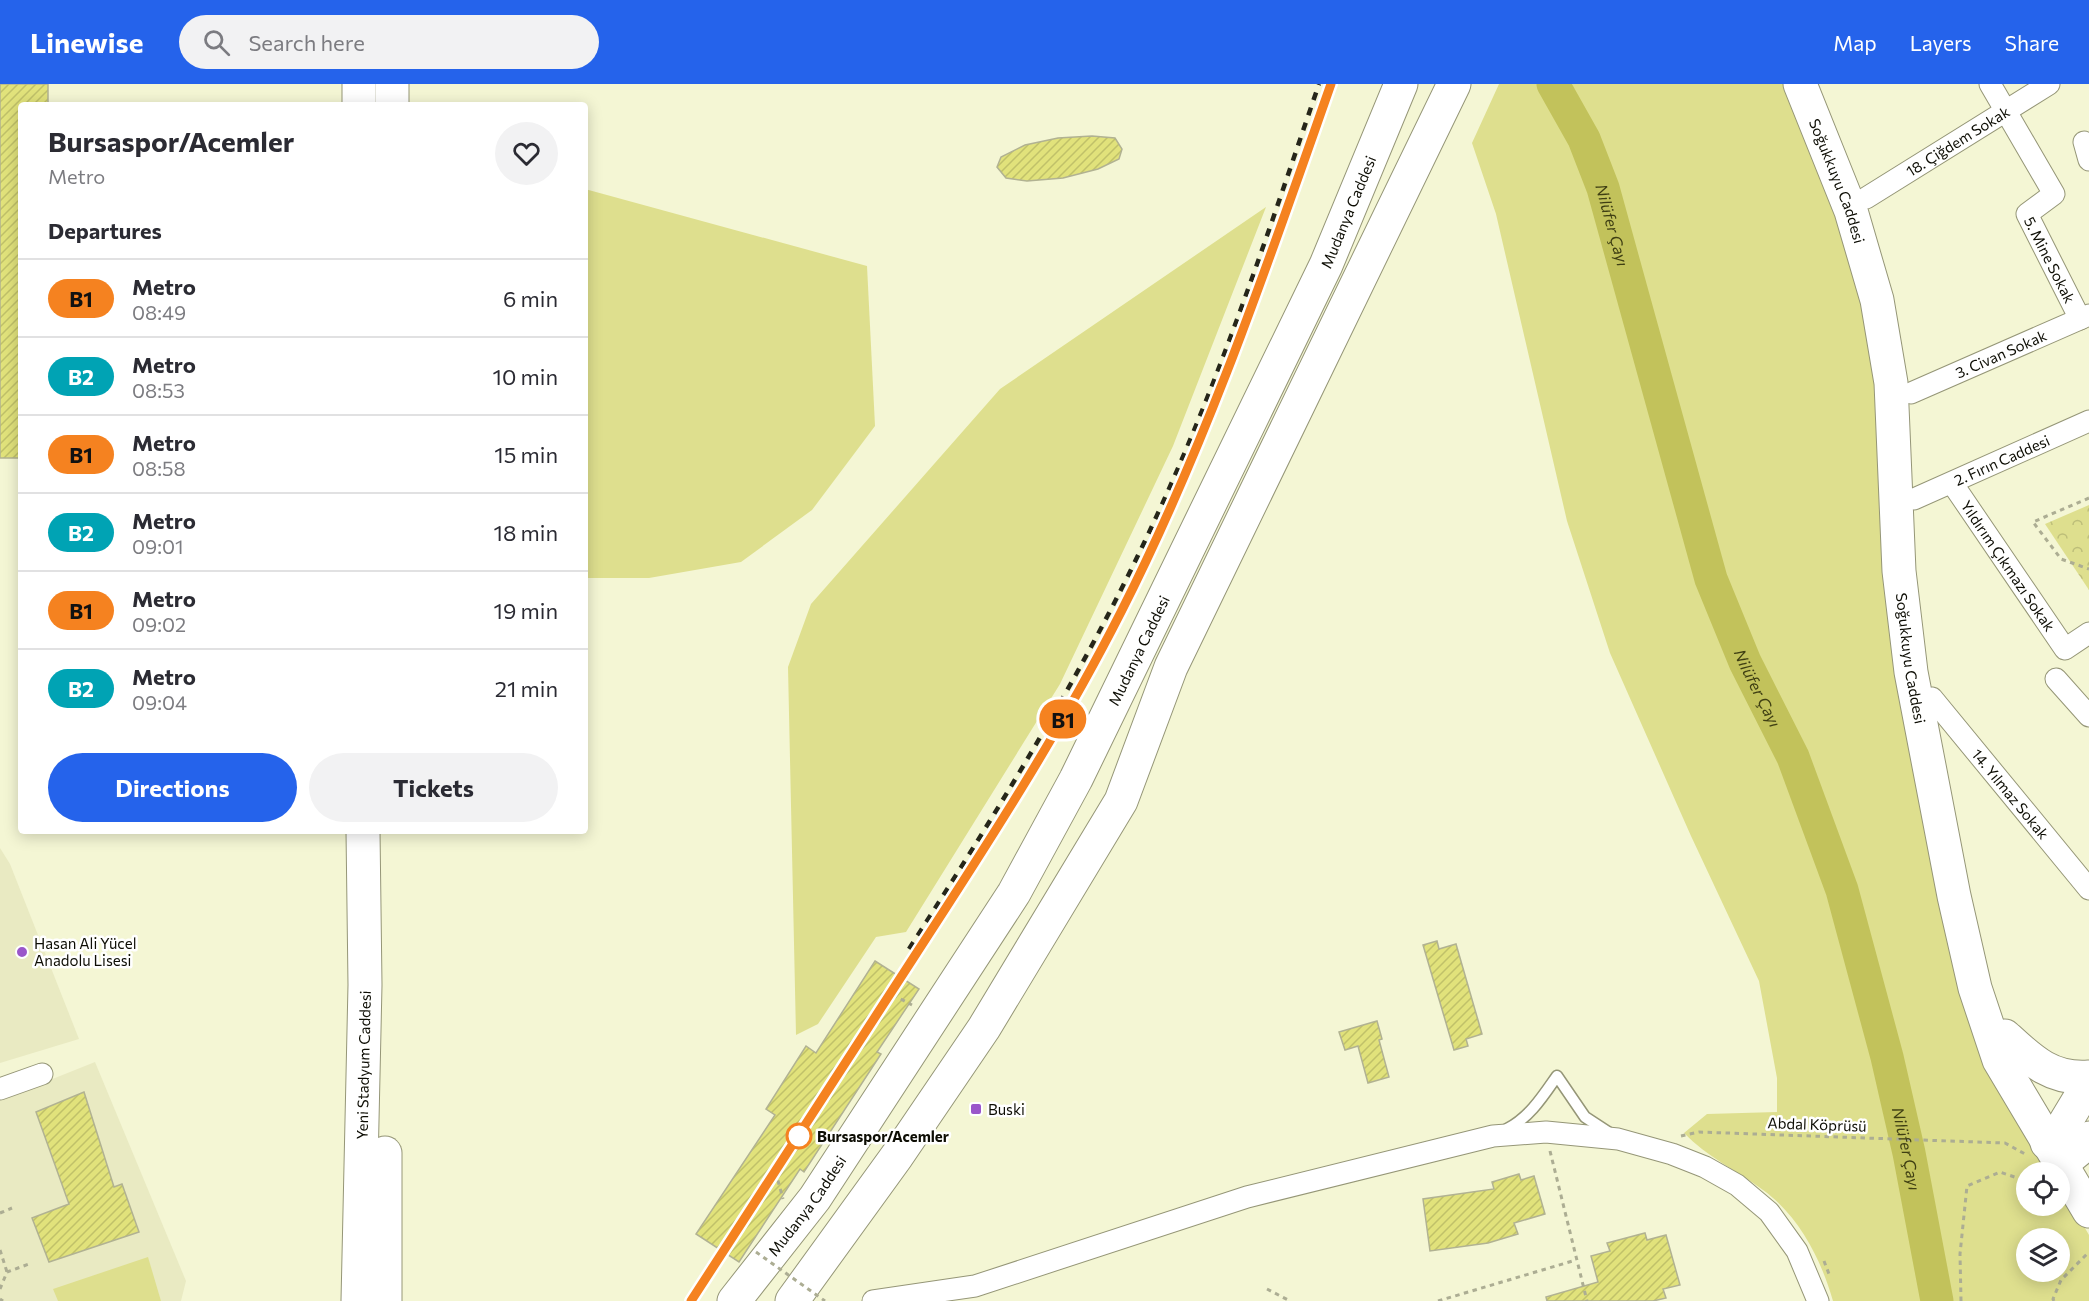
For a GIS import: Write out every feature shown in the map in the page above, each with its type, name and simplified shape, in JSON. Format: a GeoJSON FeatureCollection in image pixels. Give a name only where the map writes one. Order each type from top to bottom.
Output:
{"type":"FeatureCollection","features":[{"type":"Feature","properties":{"kind":"main road"},"geometry":{"type":"LineString","coordinates":[[359,84],[359,102]]}},
{"type":"Feature","properties":{"kind":"main road"},"geometry":{"type":"LineString","coordinates":[[392,84],[392,102]]}},
{"type":"Feature","properties":{"kind":"main road","name":"Mudanya Caddesi"},"geometry":{"type":"LineString","coordinates":[[734,1301],[815,1198],[1014,893],[1076,779],[1326,265],[1401,84]]}},
{"type":"Feature","properties":{"kind":"main road"},"geometry":{"type":"LineString","coordinates":[[1435,138],[1454,84]]}},
{"type":"Feature","properties":{"kind":"main road"},"geometry":{"type":"LineString","coordinates":[[792,1301],[897,1156],[984,1029],[1121,801],[1171,667],[1435,138],[1466,84]]}},
{"type":"Feature","properties":{"kind":"main road","name":"Soğukkuyu Caddesi"},"geometry":{"type":"LineString","coordinates":[[1800,84],[1851,211],[1877,300],[1891,383],[1899,571],[1911,672],[1970,965],[2000,1060],[2065,1148],[2089,1211]]}},
{"type":"Feature","properties":{"kind":"main road","name":"Soğukkuyu Caddesi"},"geometry":{"type":"LineString","coordinates":[[1821,84],[1866,198],[1894,294],[1911,393],[1917,571],[1932,698],[1974,915],[2005,1036],[2023,1076],[2089,1190]]}},
{"type":"Feature","properties":{"kind":"main road","name":"Yeni Stadyum Caddesi"},"geometry":{"type":"LineString","coordinates":[[358,1301],[365,986],[363,834]]}},
{"type":"Feature","properties":{"kind":"main road","name":"Yeni Stadyum Caddesi"},"geometry":{"type":"LineString","coordinates":[[385,834],[385,1301]]}},
{"type":"Feature","properties":{"kind":"main road"},"geometry":{"type":"LineString","coordinates":[[2005,1036],[2033,1061],[2053,1074],[2074,1078],[2089,1077]]}},
{"type":"Feature","properties":{"kind":"main road"},"geometry":{"type":"LineString","coordinates":[[2065,1148],[2089,1083]]}},
{"type":"Feature","properties":{"kind":"street","name":"5. Mine Sokak"},"geometry":{"type":"LineString","coordinates":[[1990,84],[2054,194],[2027,214],[2084,317]]}},
{"type":"Feature","properties":{"kind":"street","name":"18. Çiğdem Sokak"},"geometry":{"type":"LineString","coordinates":[[1866,198],[2049,84]]}},
{"type":"Feature","properties":{"kind":"street","name":"3. Civan Sokak"},"geometry":{"type":"LineString","coordinates":[[1911,393],[2084,317]]}},
{"type":"Feature","properties":{"kind":"street","name":"2. Fırın Caddesi"},"geometry":{"type":"LineString","coordinates":[[1914,499],[2089,421]]}},
{"type":"Feature","properties":{"kind":"street","name":"Yıldırım Çıkmazı Sokak"},"geometry":{"type":"LineString","coordinates":[[1952,483],[2065,649],[2089,633]]}},
{"type":"Feature","properties":{"kind":"street"},"geometry":{"type":"LineString","coordinates":[[2056,679],[2089,716]]}},
{"type":"Feature","properties":{"kind":"street","name":"14. Yılmaz Sokak"},"geometry":{"type":"LineString","coordinates":[[1932,698],[2089,890]]}},
{"type":"Feature","properties":{"kind":"street"},"geometry":{"type":"LineString","coordinates":[[0,1089],[42,1074]]}},
{"type":"Feature","properties":{"kind":"street"},"geometry":{"type":"LineString","coordinates":[[873,1301],[975,1286],[1247,1197],[1493,1136],[1545,1132],[1618,1139],[1672,1154],[1737,1185],[1769,1212],[1797,1251],[1818,1301]]}},
{"type":"Feature","properties":{"kind":"lane"},"geometry":{"type":"LineString","coordinates":[[1493,1136],[1520,1123],[1539,1103],[1557,1076],[1585,1117],[1618,1139]]}},
{"type":"Feature","properties":{"kind":"path"},"geometry":{"type":"LineString","coordinates":[[2089,498],[2033,522],[2061,559],[2089,569]]}},
{"type":"Feature","properties":{"kind":"path"},"geometry":{"type":"LineString","coordinates":[[856,1038],[886,991],[934,1017]]}},
{"type":"Feature","properties":{"kind":"path"},"geometry":{"type":"LineString","coordinates":[[1545,1132],[1587,1301]]}},
{"type":"Feature","properties":{"kind":"path","name":"Abdal Köprüsü"},"geometry":{"type":"LineString","coordinates":[[1699,1132],[2005,1143]]}},
{"type":"Feature","properties":{"kind":"path"},"geometry":{"type":"LineString","coordinates":[[780,1156],[774,1166],[783,1200]]}},
{"type":"Feature","properties":{"kind":"path"},"geometry":{"type":"LineString","coordinates":[[1961,1301],[1960,1254],[1967,1186],[2000,1172],[2016,1178]]}},
{"type":"Feature","properties":{"kind":"path"},"geometry":{"type":"LineString","coordinates":[[0,1213],[12,1208]]}},
{"type":"Feature","properties":{"kind":"path"},"geometry":{"type":"LineString","coordinates":[[0,1250],[7,1272],[0,1289]]}},
{"type":"Feature","properties":{"kind":"path"},"geometry":{"type":"LineString","coordinates":[[756,1252],[825,1301]]}},
{"type":"Feature","properties":{"kind":"path"},"geometry":{"type":"LineString","coordinates":[[2054,1301],[2061,1280],[2089,1252]]}},
{"type":"Feature","properties":{"kind":"path"},"geometry":{"type":"LineString","coordinates":[[1438,1301],[1576,1260]]}},
{"type":"Feature","properties":{"kind":"path"},"geometry":{"type":"LineString","coordinates":[[7,1272],[29,1264]]}},
{"type":"Feature","properties":{"kind":"path"},"geometry":{"type":"LineString","coordinates":[[1267,1289],[1290,1301]]}},
{"type":"Feature","properties":{"kind":"shaded area","name":"Hasan Ali Yücel Anadolu Lisesi"},"geometry":{"type":"Polygon","coordinates":[[[0,848],[10,864],[79,1039],[0,1063],[0,848]]]}},
{"type":"Feature","properties":{"kind":"shaded area"},"geometry":{"type":"Polygon","coordinates":[[[95,1062],[186,1281],[181,1301],[0,1301],[0,1100],[95,1062]]]}},
{"type":"Feature","properties":{"kind":"green space"},"geometry":{"type":"Polygon","coordinates":[[[1499,84],[1790,84],[1863,274],[1925,801],[2049,1162],[2016,1162],[2016,1216],[2070,1216],[2070,1202],[2089,1235],[2089,1301],[1833,1301],[1815,1254],[1798,1225],[1787,1212],[1763,1190],[1712,1156],[1684,1133],[1707,1114],[1777,1112],[1777,1078],[1759,981],[1691,836],[1610,653],[1567,521],[1496,214],[1472,143],[1499,84]]]}},
{"type":"Feature","properties":{"kind":"green space"},"geometry":{"type":"Polygon","coordinates":[[[588,190],[867,266],[875,426],[812,510],[741,562],[649,578],[588,578],[588,190]]]}},
{"type":"Feature","properties":{"kind":"green space"},"geometry":{"type":"Polygon","coordinates":[[[1266,207],[1173,446],[1060,684],[906,932],[876,937],[818,1024],[796,1035],[788,667],[811,604],[1000,389],[1266,207]]]}},
{"type":"Feature","properties":{"kind":"green space"},"geometry":{"type":"Polygon","coordinates":[[[2089,505],[2089,590],[2045,524],[2089,505]]]}},
{"type":"Feature","properties":{"kind":"green space"},"geometry":{"type":"Polygon","coordinates":[[[148,1257],[161,1301],[58,1301],[53,1289],[148,1257]]]}},
{"type":"Feature","properties":{"kind":"building"},"geometry":{"type":"Polygon","coordinates":[[[0,84],[48,84],[48,102],[18,102],[18,458],[0,458],[0,84]]]}},
{"type":"Feature","properties":{"kind":"building"},"geometry":{"type":"Polygon","coordinates":[[[1092,136],[1115,138],[1122,149],[1119,159],[1098,169],[1063,178],[1027,181],[1006,178],[997,167],[1001,157],[1025,145],[1058,138],[1092,136]]]}},
{"type":"Feature","properties":{"kind":"building"},"geometry":{"type":"Polygon","coordinates":[[[1437,941],[1439,949],[1456,944],[1482,1034],[1466,1039],[1468,1046],[1454,1050],[1423,945],[1437,941]]]}},
{"type":"Feature","properties":{"kind":"building"},"geometry":{"type":"Polygon","coordinates":[[[875,961],[919,989],[877,1052],[881,1054],[804,1172],[800,1169],[739,1262],[696,1234],[775,1115],[766,1109],[806,1046],[816,1053],[875,961]]]}},
{"type":"Feature","properties":{"kind":"building"},"geometry":{"type":"Polygon","coordinates":[[[1377,1021],[1382,1039],[1379,1040],[1389,1077],[1368,1083],[1358,1046],[1345,1050],[1339,1032],[1377,1021]]]}},
{"type":"Feature","properties":{"kind":"building"},"geometry":{"type":"Polygon","coordinates":[[[84,1092],[114,1187],[122,1184],[139,1232],[49,1262],[32,1218],[69,1204],[36,1112],[84,1092]]]}},
{"type":"Feature","properties":{"kind":"building"},"geometry":{"type":"Polygon","coordinates":[[[1519,1174],[1521,1180],[1534,1176],[1545,1214],[1514,1223],[1518,1234],[1488,1243],[1430,1251],[1423,1199],[1494,1189],[1492,1182],[1519,1174]]]}},
{"type":"Feature","properties":{"kind":"building"},"geometry":{"type":"Polygon","coordinates":[[[1645,1233],[1647,1240],[1666,1235],[1680,1285],[1663,1289],[1666,1298],[1653,1301],[1547,1301],[1546,1297],[1598,1282],[1591,1256],[1610,1251],[1607,1243],[1645,1233]]]}},
{"type":"Feature","properties":{"kind":"waterway","name":"Nilüfer Çayı"},"geometry":{"type":"LineString","coordinates":[[1553,84],[1584,139],[1603,188],[1711,579],[1745,662],[1793,757],[1842,890],[1887,1057],[1909,1153],[1937,1301]]}},
{"type":"Feature","properties":{"kind":"railway"},"geometry":{"type":"LineString","coordinates":[[909,949],[1014,782],[1111,610],[1140,551],[1210,391],[1319,84]]}},
{"type":"Feature","properties":{"kind":"railway"},"geometry":{"type":"LineString","coordinates":[[916,954],[1055,731],[1148,558],[1198,447],[1239,345],[1331,84]]}},
{"type":"Feature","properties":{"kind":"metro line","name":"B1"},"geometry":{"type":"LineString","coordinates":[[691,1301],[973,867],[1073,702],[1121,611],[1176,497],[1217,399],[1331,84]]}},
{"type":"Feature","properties":{"kind":"place","name":"Hasan Ali Yücel Anadolu Lisesi"},"geometry":{"type":"Point","coordinates":[22,952]}},
{"type":"Feature","properties":{"kind":"place","name":"Buski"},"geometry":{"type":"Point","coordinates":[976,1109]}},
{"type":"Feature","properties":{"kind":"place","name":"Bursaspor/Acemler"},"geometry":{"type":"Point","coordinates":[799,1136]}}]}
